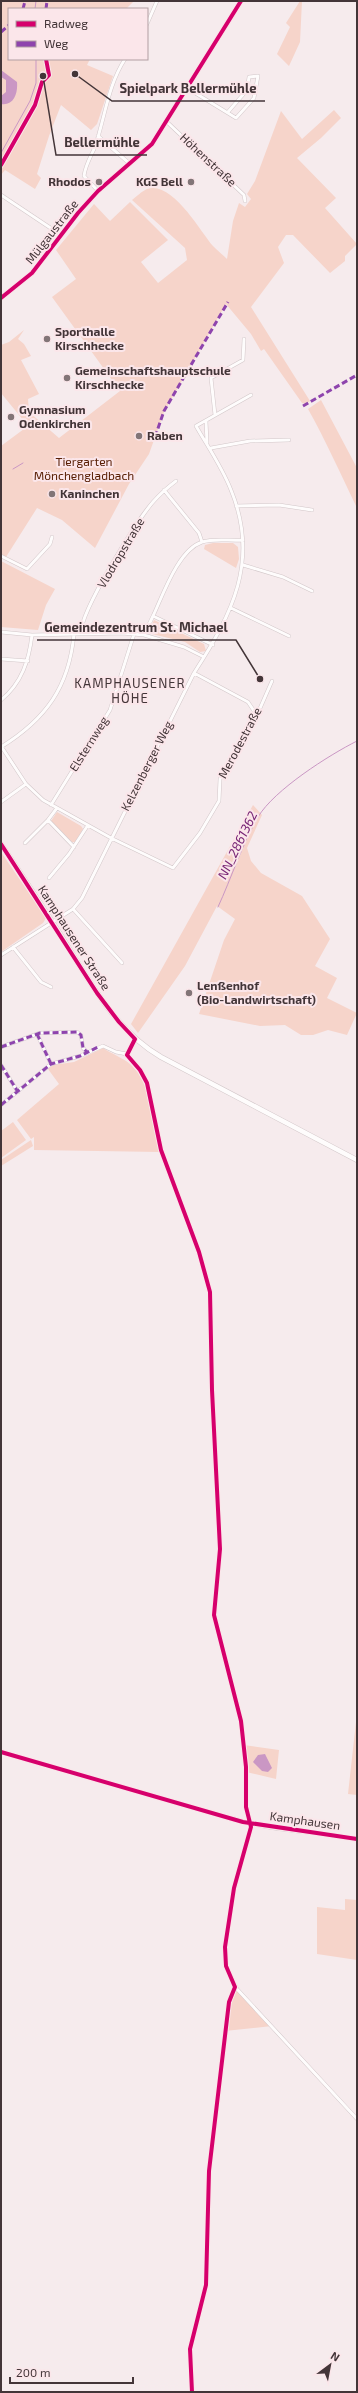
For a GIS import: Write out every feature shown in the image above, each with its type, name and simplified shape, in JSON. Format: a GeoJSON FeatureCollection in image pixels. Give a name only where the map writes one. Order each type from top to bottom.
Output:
{"type":"FeatureCollection","features":[{"type":"Feature","properties":{"kind":"main road","name":"Kamphausener Straße"},"geometry":{"type":"LineString","coordinates":[[1,844],[97,993],[119,1022],[135,1039],[161,1057],[357,1160]]}},
{"type":"Feature","properties":{"kind":"street"},"geometry":{"type":"LineString","coordinates":[[148,22],[157,1]]}},
{"type":"Feature","properties":{"kind":"street","name":"Mülgaustraße"},"geometry":{"type":"LineString","coordinates":[[1,298],[32,273],[98,190],[152,144],[241,1]]}},
{"type":"Feature","properties":{"kind":"street"},"geometry":{"type":"LineString","coordinates":[[98,190],[84,176],[98,136],[117,72],[124,60]]}},
{"type":"Feature","properties":{"kind":"street"},"geometry":{"type":"LineString","coordinates":[[188,88],[236,118],[254,98],[258,76],[249,77],[247,90],[228,112]]}},
{"type":"Feature","properties":{"kind":"street","name":"Höhenstraße"},"geometry":{"type":"LineString","coordinates":[[167,122],[244,195],[245,201]]}},
{"type":"Feature","properties":{"kind":"street"},"geometry":{"type":"LineString","coordinates":[[98,136],[130,164]]}},
{"type":"Feature","properties":{"kind":"street"},"geometry":{"type":"LineString","coordinates":[[1,195],[61,235]]}},
{"type":"Feature","properties":{"kind":"street"},"geometry":{"type":"LineString","coordinates":[[216,415],[211,378],[243,360],[244,339]]}},
{"type":"Feature","properties":{"kind":"street"},"geometry":{"type":"LineString","coordinates":[[207,443],[206,421],[251,395]]}},
{"type":"Feature","properties":{"kind":"street","name":"Kelzenberger Weg"},"geometry":{"type":"LineString","coordinates":[[1,955],[73,909],[82,898],[194,673],[213,645],[231,608],[241,579],[243,540],[232,490],[211,448],[196,426],[206,421]]}},
{"type":"Feature","properties":{"kind":"street"},"geometry":{"type":"LineString","coordinates":[[211,448],[250,441],[289,440]]}},
{"type":"Feature","properties":{"kind":"street","name":"Vlodropstraße"},"geometry":{"type":"LineString","coordinates":[[81,633],[93,601],[121,550],[148,509],[164,490],[176,481]]}},
{"type":"Feature","properties":{"kind":"street"},"geometry":{"type":"LineString","coordinates":[[164,490],[199,533],[202,542]]}},
{"type":"Feature","properties":{"kind":"street"},"geometry":{"type":"LineString","coordinates":[[236,506],[279,505],[312,510]]}},
{"type":"Feature","properties":{"kind":"street"},"geometry":{"type":"LineString","coordinates":[[1,556],[27,569],[50,544],[52,537]]}},
{"type":"Feature","properties":{"kind":"street"},"geometry":{"type":"LineString","coordinates":[[144,635],[180,562],[192,548],[202,542],[243,540]]}},
{"type":"Feature","properties":{"kind":"street"},"geometry":{"type":"LineString","coordinates":[[242,565],[283,577],[312,591]]}},
{"type":"Feature","properties":{"kind":"street"},"geometry":{"type":"LineString","coordinates":[[231,608],[289,636]]}},
{"type":"Feature","properties":{"kind":"street"},"geometry":{"type":"LineString","coordinates":[[153,616],[213,645]]}},
{"type":"Feature","properties":{"kind":"street"},"geometry":{"type":"LineString","coordinates":[[1,632],[32,634],[81,633],[144,635],[184,647],[204,657]]}},
{"type":"Feature","properties":{"kind":"street"},"geometry":{"type":"LineString","coordinates":[[1,700],[18,682],[28,661],[32,634]]}},
{"type":"Feature","properties":{"kind":"street"},"geometry":{"type":"LineString","coordinates":[[74,634],[70,662],[56,697],[29,728],[1,747],[26,784],[52,805],[111,838]]}},
{"type":"Feature","properties":{"kind":"street","name":"Elsternweg"},"geometry":{"type":"LineString","coordinates":[[52,805],[110,710],[134,634]]}},
{"type":"Feature","properties":{"kind":"street"},"geometry":{"type":"LineString","coordinates":[[1,659],[28,661]]}},
{"type":"Feature","properties":{"kind":"street"},"geometry":{"type":"LineString","coordinates":[[194,673],[248,702],[256,714]]}},
{"type":"Feature","properties":{"kind":"street","name":"Merodestraße"},"geometry":{"type":"LineString","coordinates":[[111,838],[173,868],[200,833],[219,801],[220,779],[256,714],[272,681]]}},
{"type":"Feature","properties":{"kind":"street"},"geometry":{"type":"LineString","coordinates":[[1,802],[26,784]]}},
{"type":"Feature","properties":{"kind":"street"},"geometry":{"type":"LineString","coordinates":[[25,843],[48,820],[57,808]]}},
{"type":"Feature","properties":{"kind":"street"},"geometry":{"type":"LineString","coordinates":[[48,820],[74,847]]}},
{"type":"Feature","properties":{"kind":"street"},"geometry":{"type":"LineString","coordinates":[[49,878],[74,847],[88,825]]}},
{"type":"Feature","properties":{"kind":"street"},"geometry":{"type":"LineString","coordinates":[[73,909],[122,963]]}},
{"type":"Feature","properties":{"kind":"street"},"geometry":{"type":"LineString","coordinates":[[13,947],[41,982],[51,987]]}},
{"type":"Feature","properties":{"kind":"street"},"geometry":{"type":"LineString","coordinates":[[1,1047],[37,1034],[77,1032],[81,1035],[83,1048],[87,1052]]}},
{"type":"Feature","properties":{"kind":"street"},"geometry":{"type":"LineString","coordinates":[[37,1034],[51,1064]]}},
{"type":"Feature","properties":{"kind":"street"},"geometry":{"type":"LineString","coordinates":[[1,1105],[51,1064],[80,1056],[103,1046],[116,1052],[127,1054],[135,1039]]}},
{"type":"Feature","properties":{"kind":"street","name":"Kamphausen"},"geometry":{"type":"LineString","coordinates":[[127,1054],[141,1072],[147,1083],[161,1150],[199,1252],[210,1292],[212,1390],[220,1549],[214,1613],[241,1721],[246,1772],[246,1802],[251,1822],[251,1829],[231,1902],[224,1957],[234,1985],[357,2119]]}},
{"type":"Feature","properties":{"kind":"street"},"geometry":{"type":"LineString","coordinates":[[1,1065],[18,1092]]}},
{"type":"Feature","properties":{"kind":"street","name":"Kamphausen"},"geometry":{"type":"LineString","coordinates":[[232,1818],[296,1832],[321,1832],[357,1839]]}},
{"type":"Feature","properties":{"kind":"green space"},"geometry":{"type":"Polygon","coordinates":[[[1,1],[134,1],[127,8],[8,8],[8,60],[90,60],[87,65],[113,76],[97,124],[91,130],[61,105],[37,174],[41,178],[35,189],[5,170],[1,175],[1,1]]]}},
{"type":"Feature","properties":{"kind":"green space"},"geometry":{"type":"Polygon","coordinates":[[[300,1],[302,1],[300,42],[289,66],[277,54],[290,27],[286,23],[300,1]]]}},
{"type":"Feature","properties":{"kind":"green space","name":"Tiergarten Mönchengladbach"},"geometry":{"type":"Polygon","coordinates":[[[334,110],[341,118],[321,138],[297,158],[336,198],[325,208],[357,244],[345,256],[345,261],[330,273],[293,235],[286,235],[278,247],[284,263],[251,307],[310,401],[306,404],[302,403],[264,349],[261,351],[251,334],[226,304],[164,412],[149,454],[129,484],[95,548],[62,520],[37,508],[6,557],[1,554],[1,446],[28,426],[1,393],[1,345],[9,342],[24,330],[18,339],[24,344],[31,356],[21,360],[39,394],[28,399],[29,412],[59,438],[120,391],[52,297],[76,279],[56,250],[94,204],[110,221],[130,202],[168,240],[141,262],[158,283],[187,260],[185,248],[132,200],[147,189],[156,188],[166,192],[184,208],[213,246],[227,259],[233,221],[239,203],[245,207],[251,199],[247,194],[255,181],[281,111],[302,139],[334,110]]]}},
{"type":"Feature","properties":{"kind":"green space"},"geometry":{"type":"Polygon","coordinates":[[[321,400],[357,468],[357,508],[308,409],[321,400]]]}},
{"type":"Feature","properties":{"kind":"green space"},"geometry":{"type":"Polygon","coordinates":[[[213,543],[233,543],[238,547],[239,559],[236,568],[204,549],[205,545],[213,543]]]}},
{"type":"Feature","properties":{"kind":"green space"},"geometry":{"type":"Polygon","coordinates":[[[1,561],[55,589],[46,605],[38,630],[1,627],[1,561]]]}},
{"type":"Feature","properties":{"kind":"green space"},"geometry":{"type":"Polygon","coordinates":[[[154,620],[204,644],[206,651],[200,652],[185,642],[148,633],[154,620]]]}},
{"type":"Feature","properties":{"kind":"green space"},"geometry":{"type":"Polygon","coordinates":[[[253,805],[262,815],[247,848],[251,861],[261,873],[302,896],[330,939],[315,966],[337,978],[327,998],[357,1013],[347,1035],[328,1030],[313,1035],[301,1035],[285,1025],[260,1026],[199,1014],[224,940],[235,919],[217,906],[185,966],[138,1033],[131,1024],[253,805]]]}},
{"type":"Feature","properties":{"kind":"green space"},"geometry":{"type":"Polygon","coordinates":[[[57,812],[81,826],[83,829],[75,842],[72,842],[51,821],[57,812]]]}},
{"type":"Feature","properties":{"kind":"green space"},"geometry":{"type":"Polygon","coordinates":[[[1,852],[46,918],[43,923],[1,952],[1,852]]]}},
{"type":"Feature","properties":{"kind":"green space"},"geometry":{"type":"Polygon","coordinates":[[[103,1048],[130,1064],[138,1073],[147,1093],[160,1152],[34,1150],[34,1137],[31,1139],[17,1120],[59,1084],[48,1069],[53,1065],[74,1062],[103,1048]]]}},
{"type":"Feature","properties":{"kind":"green space"},"geometry":{"type":"Polygon","coordinates":[[[13,1122],[26,1140],[1,1158],[1,1131],[13,1122]]]}},
{"type":"Feature","properties":{"kind":"green space"},"geometry":{"type":"Polygon","coordinates":[[[31,1140],[33,1146],[1,1166],[1,1160],[31,1140]]]}},
{"type":"Feature","properties":{"kind":"green space"},"geometry":{"type":"Polygon","coordinates":[[[357,1713],[357,1795],[348,1794],[357,1713]]]}},
{"type":"Feature","properties":{"kind":"green space"},"geometry":{"type":"Polygon","coordinates":[[[244,1745],[279,1750],[276,1779],[246,1772],[244,1745]]]}},
{"type":"Feature","properties":{"kind":"green space"},"geometry":{"type":"Polygon","coordinates":[[[345,1899],[357,1900],[357,1960],[317,1954],[317,1907],[345,1910],[345,1899]]]}},
{"type":"Feature","properties":{"kind":"green space"},"geometry":{"type":"Polygon","coordinates":[[[235,1987],[272,2026],[225,2031],[231,1995],[235,1987]]]}},
{"type":"Feature","properties":{"kind":"shaded area"},"geometry":{"type":"Polygon","coordinates":[[[1,70],[17,82],[17,90],[14,98],[9,103],[5,104],[1,104],[1,96],[6,92],[6,80],[1,77],[1,70]]]}},
{"type":"Feature","properties":{"kind":"shaded area"},"geometry":{"type":"Polygon","coordinates":[[[265,1754],[272,1768],[268,1772],[262,1771],[253,1762],[258,1755],[265,1754]]]}},
{"type":"Feature","properties":{"kind":"waterway"},"geometry":{"type":"LineString","coordinates":[[35,8],[36,1]]}},
{"type":"Feature","properties":{"kind":"waterway"},"geometry":{"type":"LineString","coordinates":[[1,153],[30,101],[36,83],[36,60]]}},
{"type":"Feature","properties":{"kind":"waterway"},"geometry":{"type":"LineString","coordinates":[[13,469],[23,463]]}},
{"type":"Feature","properties":{"kind":"waterway","name":"NN_2861362"},"geometry":{"type":"LineString","coordinates":[[218,907],[247,838],[258,817],[266,807],[276,796],[303,774],[357,741]]}},
{"type":"Feature","properties":{"kind":"marked path"},"geometry":{"type":"LineString","coordinates":[[23,8],[25,1]]}},
{"type":"Feature","properties":{"kind":"marked path"},"geometry":{"type":"LineString","coordinates":[[46,8],[47,1]]}},
{"type":"Feature","properties":{"kind":"marked path"},"geometry":{"type":"LineString","coordinates":[[1,32],[8,26]]}},
{"type":"Feature","properties":{"kind":"marked path"},"geometry":{"type":"LineString","coordinates":[[155,437],[164,411],[228,302]]}},
{"type":"Feature","properties":{"kind":"marked path"},"geometry":{"type":"LineString","coordinates":[[303,406],[357,375]]}},
{"type":"Feature","properties":{"kind":"marked path"},"geometry":{"type":"LineString","coordinates":[[1,1047],[40,1033],[77,1032],[81,1035],[83,1048],[87,1052]]}},
{"type":"Feature","properties":{"kind":"marked path"},"geometry":{"type":"LineString","coordinates":[[37,1034],[51,1064]]}},
{"type":"Feature","properties":{"kind":"marked path"},"geometry":{"type":"LineString","coordinates":[[1,1105],[51,1064],[80,1056],[98,1047]]}},
{"type":"Feature","properties":{"kind":"marked path"},"geometry":{"type":"LineString","coordinates":[[1,1065],[18,1092]]}},
{"type":"Feature","properties":{"kind":"cycle path"},"geometry":{"type":"LineString","coordinates":[[1,298],[32,273],[78,213],[98,191],[152,144],[241,1]]}},
{"type":"Feature","properties":{"kind":"cycle path"},"geometry":{"type":"LineString","coordinates":[[1,165],[35,105],[42,82],[49,75],[46,60]]}},
{"type":"Feature","properties":{"kind":"cycle path"},"geometry":{"type":"LineString","coordinates":[[1,844],[97,993],[119,1022],[135,1039],[127,1055],[140,1070],[147,1083],[161,1150],[199,1252],[210,1292],[212,1390],[220,1549],[214,1615],[241,1721],[246,1767],[246,1807],[251,1827],[234,1888],[225,1947],[226,1966],[235,1987],[229,2002],[209,2171],[206,2285],[190,2349],[192,2392]]}},
{"type":"Feature","properties":{"kind":"cycle path"},"geometry":{"type":"LineString","coordinates":[[1,1752],[243,1822],[357,1839]]}},
{"type":"Feature","properties":{"kind":"place","name":"Spielpark Bellermühle"},"geometry":{"type":"Point","coordinates":[75,74]}},
{"type":"Feature","properties":{"kind":"place","name":"Bellermühle"},"geometry":{"type":"Point","coordinates":[43,76]}},
{"type":"Feature","properties":{"kind":"place","name":"Rhodos"},"geometry":{"type":"Point","coordinates":[99,182]}},
{"type":"Feature","properties":{"kind":"place","name":"KGS Bell"},"geometry":{"type":"Point","coordinates":[191,182]}},
{"type":"Feature","properties":{"kind":"place","name":"Sporthalle Kirschhecke"},"geometry":{"type":"Point","coordinates":[47,339]}},
{"type":"Feature","properties":{"kind":"place","name":"Gemeinschaftshauptschule Kirschhecke"},"geometry":{"type":"Point","coordinates":[67,378]}},
{"type":"Feature","properties":{"kind":"place","name":"Gymnasium Odenkirchen"},"geometry":{"type":"Point","coordinates":[11,417]}},
{"type":"Feature","properties":{"kind":"place","name":"Raben"},"geometry":{"type":"Point","coordinates":[139,436]}},
{"type":"Feature","properties":{"kind":"place","name":"Kaninchen"},"geometry":{"type":"Point","coordinates":[52,494]}},
{"type":"Feature","properties":{"kind":"place","name":"Gemeindezentrum St. Michael"},"geometry":{"type":"Point","coordinates":[260,679]}},
{"type":"Feature","properties":{"kind":"place","name":"Lenßenhof (Bio-Landwirtschaft)"},"geometry":{"type":"Point","coordinates":[189,993]}},
{"type":"Feature","properties":{"kind":"district","name":"KAMPHAUSENER HÖHE"},"geometry":{"type":"Point","coordinates":[130,690]}}]}
